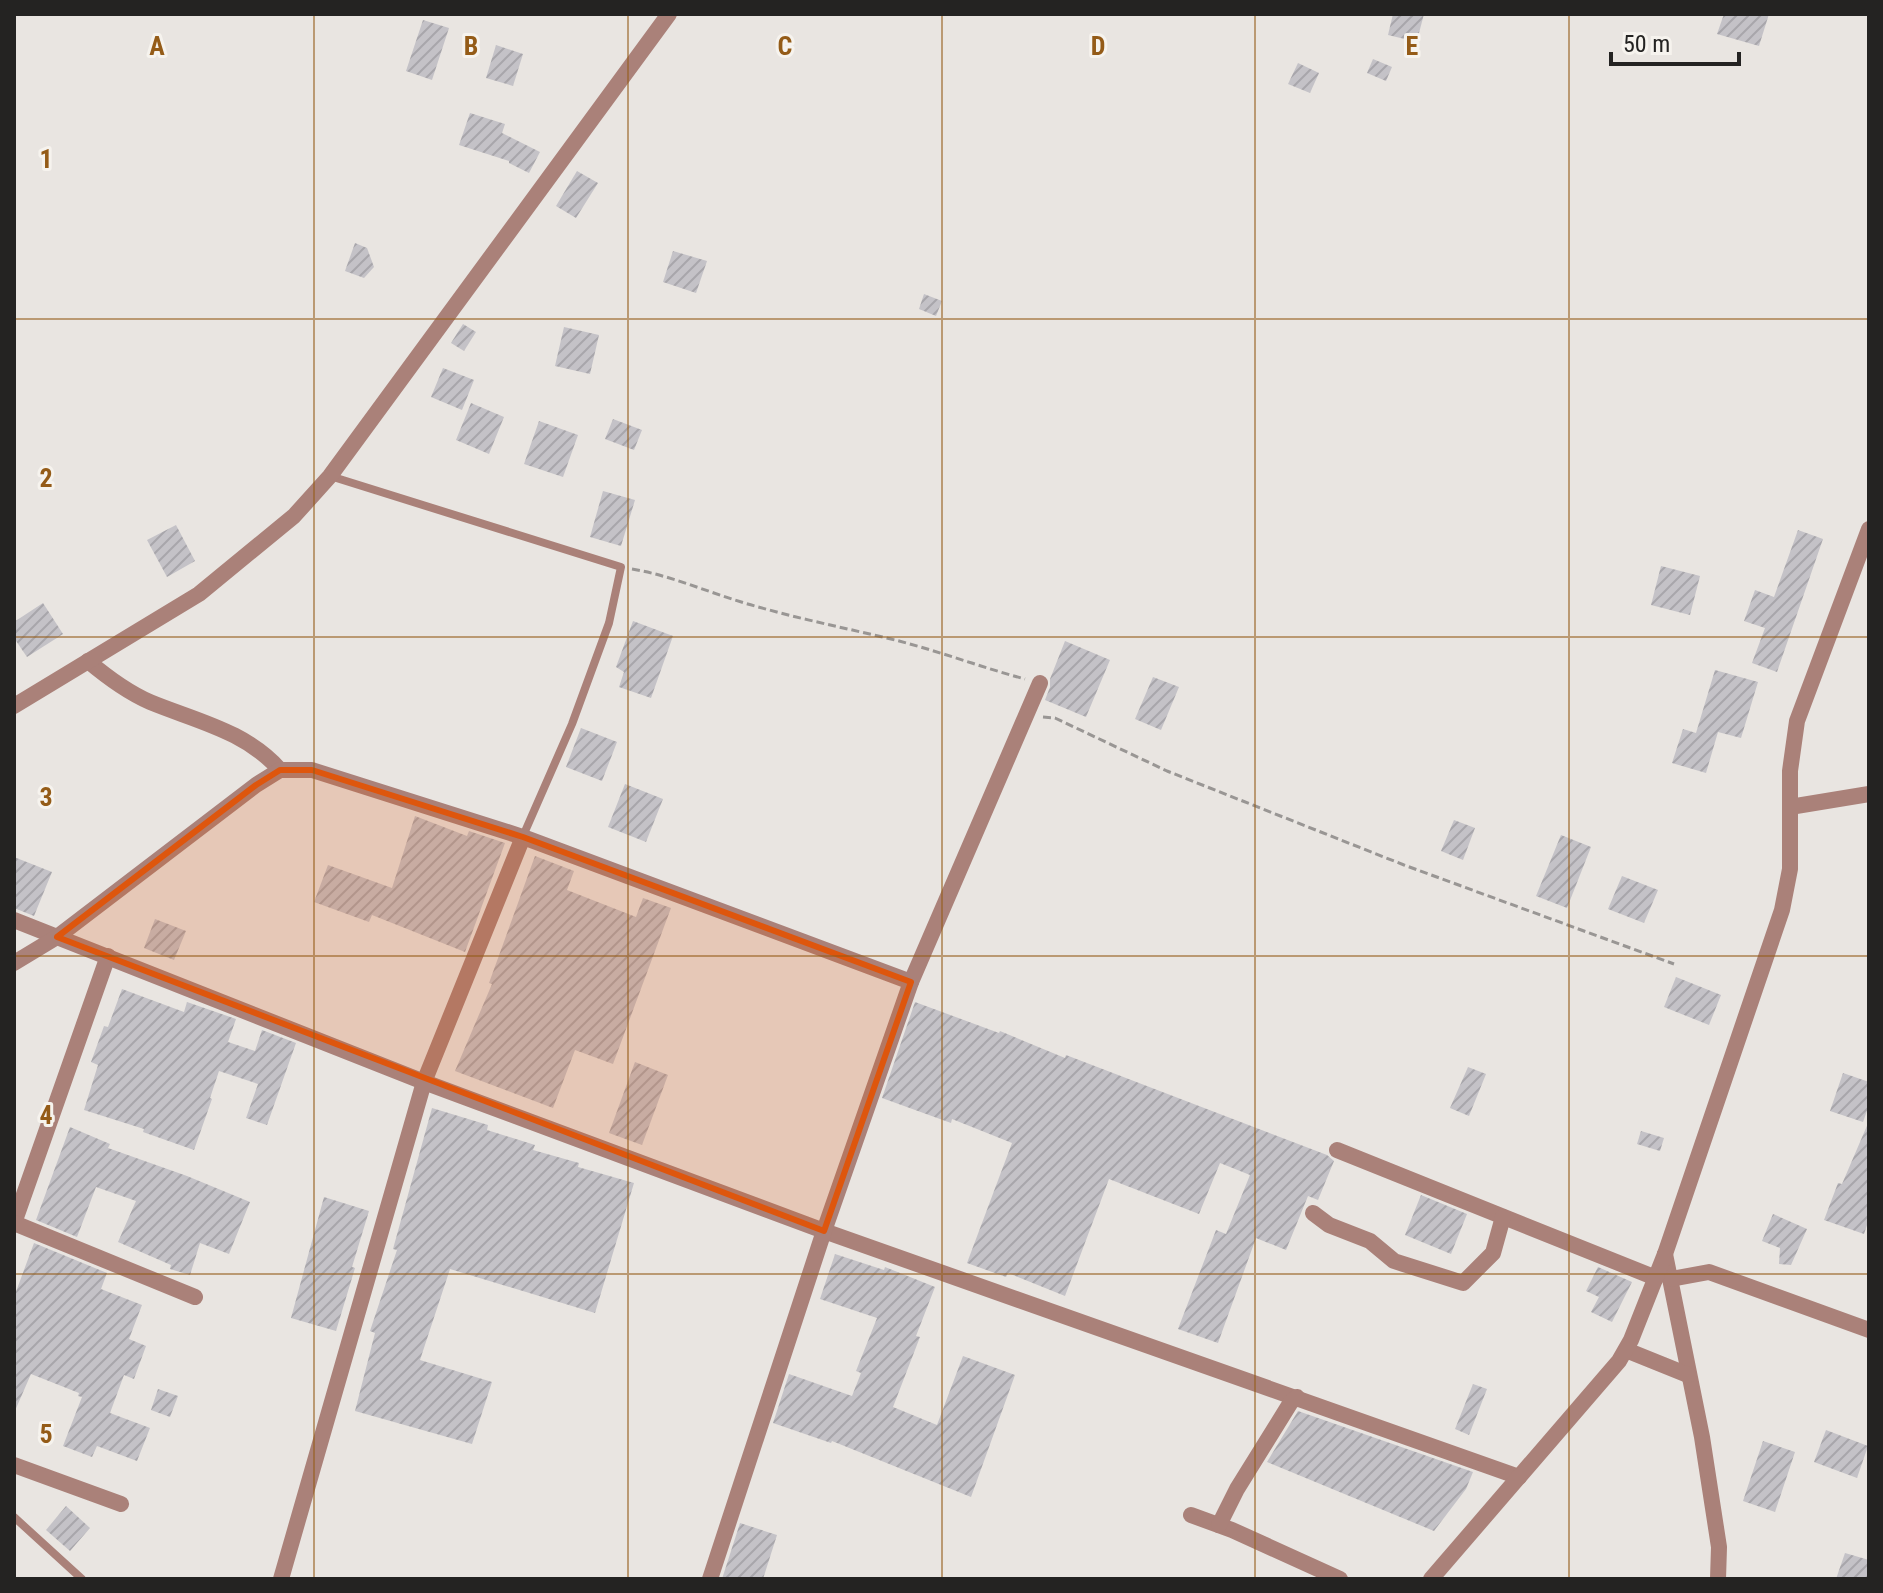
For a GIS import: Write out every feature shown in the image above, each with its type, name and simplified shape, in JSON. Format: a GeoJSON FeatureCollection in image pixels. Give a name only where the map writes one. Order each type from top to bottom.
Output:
{"type":"FeatureCollection","features":[{"type":"Feature","properties":{"kind":"street"},"geometry":{"type":"LineString","coordinates":[[14,706],[199,594],[294,516],[330,476],[669,14]]}},
{"type":"Feature","properties":{"kind":"street"},"geometry":{"type":"LineString","coordinates":[[1718,1579],[1719,1547],[1702,1437],[1663,1278],[1665,1254],[1782,910],[1790,869],[1791,749],[1797,721],[1869,529]]}},
{"type":"Feature","properties":{"kind":"street"},"geometry":{"type":"LineString","coordinates":[[88,661],[147,701],[226,730],[268,756],[280,770]]}},
{"type":"Feature","properties":{"kind":"street"},"geometry":{"type":"LineString","coordinates":[[710,1579],[824,1231],[911,982],[1040,683]]}},
{"type":"Feature","properties":{"kind":"street"},"geometry":{"type":"LineString","coordinates":[[14,963],[57,937],[256,785],[280,770],[312,770],[523,837],[911,982]]}},
{"type":"Feature","properties":{"kind":"street"},"geometry":{"type":"LineString","coordinates":[[1790,807],[1869,794]]}},
{"type":"Feature","properties":{"kind":"street"},"geometry":{"type":"LineString","coordinates":[[281,1579],[424,1082],[523,837]]}},
{"type":"Feature","properties":{"kind":"street"},"geometry":{"type":"LineString","coordinates":[[14,920],[424,1082],[824,1231],[1519,1477]]}},
{"type":"Feature","properties":{"kind":"street"},"geometry":{"type":"LineString","coordinates":[[108,956],[14,1223],[195,1297]]}},
{"type":"Feature","properties":{"kind":"street"},"geometry":{"type":"LineString","coordinates":[[1337,1150],[1663,1278],[1709,1272],[1869,1330]]}},
{"type":"Feature","properties":{"kind":"street"},"geometry":{"type":"LineString","coordinates":[[1313,1213],[1329,1225],[1370,1241],[1394,1261],[1463,1283],[1493,1253],[1503,1217]]}},
{"type":"Feature","properties":{"kind":"street"},"geometry":{"type":"LineString","coordinates":[[1431,1579],[1626,1350],[1663,1278]]}},
{"type":"Feature","properties":{"kind":"street"},"geometry":{"type":"LineString","coordinates":[[1626,1350],[1688,1375]]}},
{"type":"Feature","properties":{"kind":"street"},"geometry":{"type":"LineString","coordinates":[[1219,1525],[1237,1489],[1297,1397]]}},
{"type":"Feature","properties":{"kind":"street"},"geometry":{"type":"LineString","coordinates":[[14,1465],[121,1504]]}},
{"type":"Feature","properties":{"kind":"street"},"geometry":{"type":"LineString","coordinates":[[1191,1515],[1340,1579]]}},
{"type":"Feature","properties":{"kind":"lane"},"geometry":{"type":"LineString","coordinates":[[330,476],[621,567],[609,623],[572,724],[523,837]]}},
{"type":"Feature","properties":{"kind":"lane"},"geometry":{"type":"LineString","coordinates":[[14,1517],[82,1579]]}},
{"type":"Feature","properties":{"kind":"path"},"geometry":{"type":"LineString","coordinates":[[621,567],[649,572],[809,622],[893,639],[976,667],[1040,683]]}},
{"type":"Feature","properties":{"kind":"path"},"geometry":{"type":"LineString","coordinates":[[1021,726],[1036,717],[1055,718],[1206,787],[1404,865],[1674,964]]}},
{"type":"Feature","properties":{"kind":"highlighted area"},"geometry":{"type":"Polygon","coordinates":[[[280,770],[312,770],[523,837],[911,982],[824,1231],[57,937],[256,785],[280,770]]]}},
{"type":"Feature","properties":{"kind":"building"},"geometry":{"type":"Polygon","coordinates":[[[1393,14],[1424,14],[1419,33],[1413,41],[1388,35],[1393,14]]]}},
{"type":"Feature","properties":{"kind":"building"},"geometry":{"type":"Polygon","coordinates":[[[1724,14],[1769,14],[1759,46],[1717,34],[1724,14]]]}},
{"type":"Feature","properties":{"kind":"building"},"geometry":{"type":"Polygon","coordinates":[[[423,20],[449,28],[432,80],[406,71],[423,20]]]}},
{"type":"Feature","properties":{"kind":"building"},"geometry":{"type":"Polygon","coordinates":[[[496,45],[523,54],[513,86],[486,78],[496,45]]]}},
{"type":"Feature","properties":{"kind":"building"},"geometry":{"type":"Polygon","coordinates":[[[1373,59],[1392,67],[1386,81],[1367,73],[1373,59]]]}},
{"type":"Feature","properties":{"kind":"building"},"geometry":{"type":"Polygon","coordinates":[[[1298,63],[1319,73],[1310,93],[1288,84],[1298,63]]]}},
{"type":"Feature","properties":{"kind":"building"},"geometry":{"type":"Polygon","coordinates":[[[470,113],[505,124],[502,133],[540,152],[529,173],[509,161],[459,145],[470,113]]]}},
{"type":"Feature","properties":{"kind":"building"},"geometry":{"type":"Polygon","coordinates":[[[577,171],[598,183],[576,218],[556,206],[577,171]]]}},
{"type":"Feature","properties":{"kind":"building"},"geometry":{"type":"Polygon","coordinates":[[[355,243],[367,248],[374,267],[364,278],[345,271],[355,243]]]}},
{"type":"Feature","properties":{"kind":"building"},"geometry":{"type":"Polygon","coordinates":[[[673,251],[707,261],[696,293],[663,282],[673,251]]]}},
{"type":"Feature","properties":{"kind":"building"},"geometry":{"type":"Polygon","coordinates":[[[924,294],[942,301],[936,316],[919,309],[924,294]]]}},
{"type":"Feature","properties":{"kind":"building"},"geometry":{"type":"Polygon","coordinates":[[[463,324],[476,332],[464,351],[451,343],[463,324]]]}},
{"type":"Feature","properties":{"kind":"building"},"geometry":{"type":"Polygon","coordinates":[[[564,327],[599,335],[590,374],[555,366],[564,327]]]}},
{"type":"Feature","properties":{"kind":"building"},"geometry":{"type":"Polygon","coordinates":[[[443,368],[474,380],[462,410],[431,397],[443,368]]]}},
{"type":"Feature","properties":{"kind":"building"},"geometry":{"type":"Polygon","coordinates":[[[471,403],[504,417],[489,454],[456,440],[471,403]]]}},
{"type":"Feature","properties":{"kind":"building"},"geometry":{"type":"Polygon","coordinates":[[[613,419],[642,430],[634,450],[605,439],[613,419]]]}},
{"type":"Feature","properties":{"kind":"building"},"geometry":{"type":"Polygon","coordinates":[[[539,421],[578,435],[563,477],[524,464],[539,421]]]}},
{"type":"Feature","properties":{"kind":"building"},"geometry":{"type":"Polygon","coordinates":[[[603,491],[635,500],[621,546],[590,537],[603,491]]]}},
{"type":"Feature","properties":{"kind":"building"},"geometry":{"type":"Polygon","coordinates":[[[176,525],[195,561],[167,577],[147,540],[176,525]]]}},
{"type":"Feature","properties":{"kind":"building"},"geometry":{"type":"Polygon","coordinates":[[[1798,530],[1823,539],[1777,672],[1752,663],[1765,628],[1744,621],[1755,590],[1774,597],[1798,530]]]}},
{"type":"Feature","properties":{"kind":"building"},"geometry":{"type":"Polygon","coordinates":[[[1661,566],[1700,576],[1690,615],[1651,605],[1661,566]]]}},
{"type":"Feature","properties":{"kind":"building"},"geometry":{"type":"Polygon","coordinates":[[[43,603],[63,634],[27,657],[14,638],[14,622],[43,603]]]}},
{"type":"Feature","properties":{"kind":"building"},"geometry":{"type":"Polygon","coordinates":[[[633,621],[673,636],[651,698],[619,687],[624,672],[616,667],[633,621]]]}},
{"type":"Feature","properties":{"kind":"building"},"geometry":{"type":"Polygon","coordinates":[[[1065,641],[1110,660],[1086,717],[1045,700],[1065,641]]]}},
{"type":"Feature","properties":{"kind":"building"},"geometry":{"type":"Polygon","coordinates":[[[1715,670],[1758,682],[1741,738],[1718,732],[1706,773],[1672,763],[1683,729],[1696,733],[1715,670]]]}},
{"type":"Feature","properties":{"kind":"building"},"geometry":{"type":"Polygon","coordinates":[[[1153,677],[1179,687],[1161,730],[1135,719],[1153,677]]]}},
{"type":"Feature","properties":{"kind":"building"},"geometry":{"type":"Polygon","coordinates":[[[581,728],[617,742],[602,781],[566,767],[581,728]]]}},
{"type":"Feature","properties":{"kind":"building"},"geometry":{"type":"Polygon","coordinates":[[[625,784],[663,799],[646,842],[608,827],[625,784]]]}},
{"type":"Feature","properties":{"kind":"building"},"geometry":{"type":"Polygon","coordinates":[[[415,816],[467,836],[469,831],[505,843],[465,952],[372,915],[369,922],[314,902],[328,865],[392,888],[415,816]]]}},
{"type":"Feature","properties":{"kind":"building"},"geometry":{"type":"Polygon","coordinates":[[[1454,820],[1475,828],[1463,860],[1441,851],[1454,820]]]}},
{"type":"Feature","properties":{"kind":"building"},"geometry":{"type":"Polygon","coordinates":[[[1561,835],[1591,847],[1567,908],[1536,896],[1561,835]]]}},
{"type":"Feature","properties":{"kind":"building"},"geometry":{"type":"Polygon","coordinates":[[[535,856],[574,871],[567,890],[636,917],[643,898],[671,908],[613,1064],[575,1050],[553,1108],[455,1071],[492,984],[489,983],[535,856]]]}},
{"type":"Feature","properties":{"kind":"building"},"geometry":{"type":"Polygon","coordinates":[[[14,857],[52,872],[34,916],[14,908],[14,857]]]}},
{"type":"Feature","properties":{"kind":"building"},"geometry":{"type":"Polygon","coordinates":[[[1622,876],[1658,890],[1644,923],[1608,909],[1622,876]]]}},
{"type":"Feature","properties":{"kind":"building"},"geometry":{"type":"Polygon","coordinates":[[[155,919],[186,931],[174,960],[144,948],[155,919]]]}},
{"type":"Feature","properties":{"kind":"building"},"geometry":{"type":"Polygon","coordinates":[[[1676,977],[1721,995],[1709,1025],[1664,1007],[1676,977]]]}},
{"type":"Feature","properties":{"kind":"building"},"geometry":{"type":"Polygon","coordinates":[[[122,989],[184,1012],[187,1002],[236,1019],[228,1042],[255,1051],[262,1030],[296,1043],[267,1125],[246,1118],[258,1084],[219,1071],[194,1150],[143,1132],[144,1129],[84,1110],[98,1065],[91,1062],[122,989]]]}},
{"type":"Feature","properties":{"kind":"building"},"geometry":{"type":"Polygon","coordinates":[[[915,1002],[1000,1031],[1065,1058],[1066,1055],[1327,1155],[1334,1161],[1318,1200],[1308,1196],[1286,1250],[1256,1238],[1218,1343],[1178,1329],[1216,1230],[1226,1234],[1250,1175],[1220,1163],[1199,1214],[1109,1179],[1065,1296],[1008,1273],[1006,1277],[967,1263],[1012,1143],[952,1119],[951,1123],[882,1098],[915,1002]]]}},
{"type":"Feature","properties":{"kind":"building"},"geometry":{"type":"Polygon","coordinates":[[[635,1062],[668,1075],[642,1145],[609,1133],[635,1062]]]}},
{"type":"Feature","properties":{"kind":"building"},"geometry":{"type":"Polygon","coordinates":[[[1468,1067],[1486,1074],[1469,1116],[1450,1108],[1468,1067]]]}},
{"type":"Feature","properties":{"kind":"building"},"geometry":{"type":"Polygon","coordinates":[[[1843,1073],[1869,1082],[1869,1105],[1863,1122],[1830,1111],[1843,1073]]]}},
{"type":"Feature","properties":{"kind":"building"},"geometry":{"type":"Polygon","coordinates":[[[432,1108],[488,1125],[487,1130],[535,1145],[533,1150],[579,1163],[578,1167],[634,1183],[595,1313],[450,1269],[420,1360],[492,1382],[472,1444],[355,1411],[375,1333],[370,1331],[397,1250],[393,1249],[432,1108]]]}},
{"type":"Feature","properties":{"kind":"building"},"geometry":{"type":"Polygon","coordinates":[[[1869,1121],[1869,1219],[1864,1234],[1824,1220],[1838,1183],[1842,1184],[1869,1121]]]}},
{"type":"Feature","properties":{"kind":"building"},"geometry":{"type":"Polygon","coordinates":[[[70,1127],[110,1144],[108,1148],[250,1202],[229,1254],[200,1243],[190,1275],[170,1269],[171,1265],[118,1242],[136,1201],[96,1187],[77,1237],[36,1220],[70,1127]]]}},
{"type":"Feature","properties":{"kind":"building"},"geometry":{"type":"Polygon","coordinates":[[[1641,1131],[1664,1138],[1660,1151],[1637,1144],[1641,1131]]]}},
{"type":"Feature","properties":{"kind":"building"},"geometry":{"type":"Polygon","coordinates":[[[1421,1195],[1467,1214],[1451,1254],[1405,1235],[1421,1195]]]}},
{"type":"Feature","properties":{"kind":"building"},"geometry":{"type":"Polygon","coordinates":[[[324,1197],[369,1211],[336,1331],[291,1318],[324,1197]]]}},
{"type":"Feature","properties":{"kind":"building"},"geometry":{"type":"Polygon","coordinates":[[[1773,1214],[1807,1229],[1791,1265],[1779,1264],[1780,1248],[1762,1241],[1773,1214]]]}},
{"type":"Feature","properties":{"kind":"building"},"geometry":{"type":"Polygon","coordinates":[[[34,1243],[107,1273],[101,1289],[142,1305],[129,1339],[146,1346],[134,1379],[124,1375],[110,1413],[150,1428],[137,1461],[97,1446],[92,1457],[63,1446],[82,1397],[78,1396],[79,1393],[31,1374],[14,1413],[14,1297],[34,1243]]]}},
{"type":"Feature","properties":{"kind":"building"},"geometry":{"type":"Polygon","coordinates":[[[835,1254],[884,1270],[885,1267],[935,1287],[893,1407],[937,1425],[963,1356],[1015,1375],[971,1497],[832,1441],[773,1423],[789,1374],[852,1396],[861,1373],[856,1371],[877,1318],[820,1299],[835,1254]]]}},
{"type":"Feature","properties":{"kind":"building"},"geometry":{"type":"Polygon","coordinates":[[[1598,1267],[1632,1282],[1612,1322],[1591,1312],[1599,1297],[1586,1291],[1598,1267]]]}},
{"type":"Feature","properties":{"kind":"building"},"geometry":{"type":"Polygon","coordinates":[[[1473,1384],[1487,1389],[1469,1435],[1455,1429],[1473,1384]]]}},
{"type":"Feature","properties":{"kind":"building"},"geometry":{"type":"Polygon","coordinates":[[[158,1389],[178,1396],[170,1417],[151,1410],[158,1389]]]}},
{"type":"Feature","properties":{"kind":"building"},"geometry":{"type":"Polygon","coordinates":[[[1298,1411],[1473,1472],[1466,1489],[1434,1531],[1267,1462],[1298,1411]]]}},
{"type":"Feature","properties":{"kind":"building"},"geometry":{"type":"Polygon","coordinates":[[[1826,1430],[1868,1446],[1857,1478],[1814,1462],[1826,1430]]]}},
{"type":"Feature","properties":{"kind":"building"},"geometry":{"type":"Polygon","coordinates":[[[1763,1441],[1795,1452],[1775,1512],[1743,1501],[1763,1441]]]}},
{"type":"Feature","properties":{"kind":"building"},"geometry":{"type":"Polygon","coordinates":[[[66,1506],[90,1528],[70,1551],[46,1530],[66,1506]]]}},
{"type":"Feature","properties":{"kind":"building"},"geometry":{"type":"Polygon","coordinates":[[[740,1523],[777,1535],[763,1579],[722,1579],[740,1523]]]}},
{"type":"Feature","properties":{"kind":"building"},"geometry":{"type":"Polygon","coordinates":[[[1845,1553],[1869,1560],[1869,1579],[1836,1579],[1845,1553]]]}}]}
